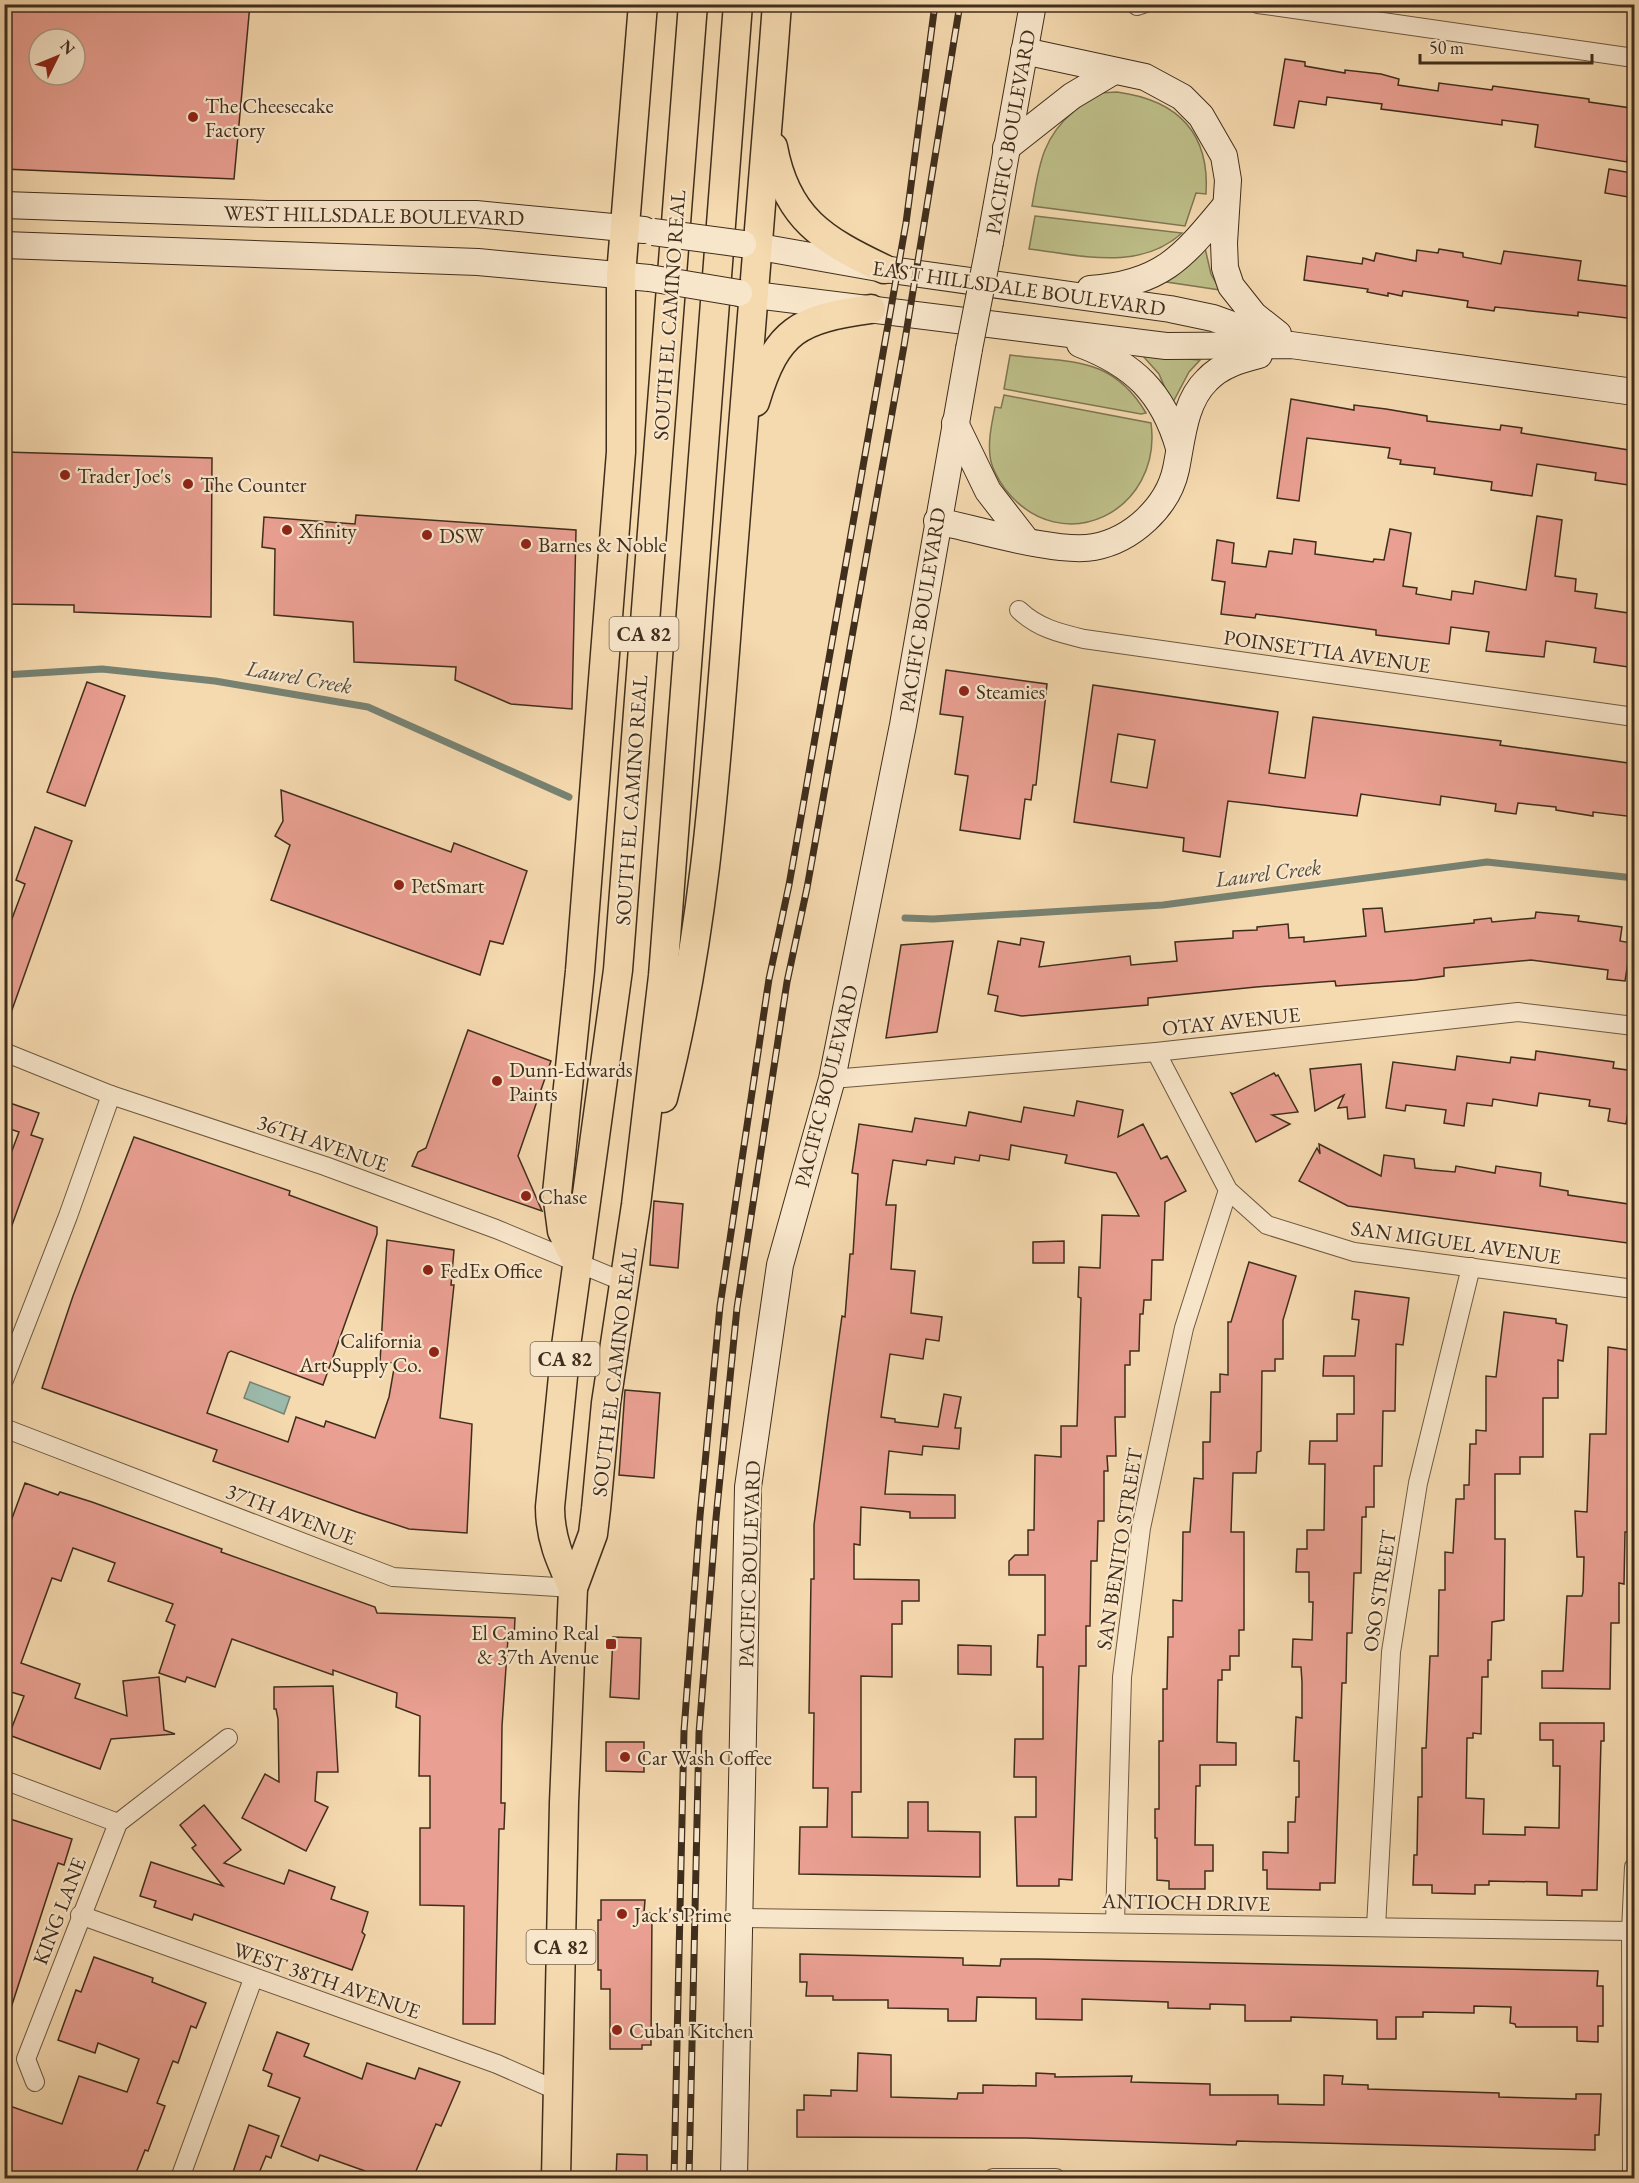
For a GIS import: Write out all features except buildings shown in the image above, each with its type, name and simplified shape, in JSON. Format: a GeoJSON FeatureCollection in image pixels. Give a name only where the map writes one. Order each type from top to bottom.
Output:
{"type":"FeatureCollection","features":[{"type":"Feature","properties":{"kind":"main road"},"geometry":{"type":"LineString","coordinates":[[577,1262],[562,1231],[557,1193],[581,960],[621,452],[621,275],[643,4]]}},
{"type":"Feature","properties":{"kind":"main road","name":"SOUTH EL CAMINO REAL"},"geometry":{"type":"LineString","coordinates":[[573,1588],[556,1551],[550,1530],[550,1507],[577,1262],[619,958],[693,4]]}},
{"type":"Feature","properties":{"kind":"main road","name":"SOUTH EL CAMINO REAL"},"geometry":{"type":"LineString","coordinates":[[556,2178],[564,1803],[573,1588],[592,1533],[606,1403],[636,1205],[669,907],[738,4]]}},
{"type":"Feature","properties":{"kind":"main road"},"geometry":{"type":"LineString","coordinates":[[636,1205],[680,1032],[698,928],[718,735],[742,444],[746,294],[750,246],[768,121],[777,4]]}},
{"type":"Feature","properties":{"kind":"main road","name":"PACIFIC BOULEVARD"},"geometry":{"type":"LineString","coordinates":[[734,2178],[748,1486],[780,1265],[832,1079],[903,726],[937,521],[1033,4]]}},
{"type":"Feature","properties":{"kind":"main road"},"geometry":{"type":"LineString","coordinates":[[1024,51],[1145,77],[1161,83],[1182,97],[1201,116],[1224,156],[1228,180],[1224,243],[1225,268],[1231,286],[1254,315],[1292,345]]}},
{"type":"Feature","properties":{"kind":"main road"},"geometry":{"type":"LineString","coordinates":[[1006,148],[1072,96],[1114,71]]}},
{"type":"Feature","properties":{"kind":"main road"},"geometry":{"type":"LineString","coordinates":[[768,121],[781,179],[798,212],[829,240],[884,269]]}},
{"type":"Feature","properties":{"kind":"main road","name":"WEST HILLSDALE BOULEVARD"},"geometry":{"type":"LineString","coordinates":[[4,205],[267,214],[476,214],[625,227],[750,246]]}},
{"type":"Feature","properties":{"kind":"main road"},"geometry":{"type":"LineString","coordinates":[[1046,291],[1116,287],[1147,277],[1182,256],[1226,205]]}},
{"type":"Feature","properties":{"kind":"main road","name":"WEST HILLSDALE BOULEVARD"},"geometry":{"type":"LineString","coordinates":[[4,244],[478,262],[649,278],[746,294]]}},
{"type":"Feature","properties":{"kind":"main road","name":"EAST HILLSDALE BOULEVARD"},"geometry":{"type":"LineString","coordinates":[[750,246],[884,269],[1181,311],[1213,318],[1292,345]]}},
{"type":"Feature","properties":{"kind":"main road","name":"EAST HILLSDALE BOULEVARD"},"geometry":{"type":"LineString","coordinates":[[746,294],[1166,346],[1292,345],[1635,392]]}},
{"type":"Feature","properties":{"kind":"main road"},"geometry":{"type":"LineString","coordinates":[[742,444],[760,387],[785,339],[811,320],[871,309]]}},
{"type":"Feature","properties":{"kind":"main road"},"geometry":{"type":"LineString","coordinates":[[1046,331],[1104,353],[1127,366],[1161,404],[1179,448]]}},
{"type":"Feature","properties":{"kind":"main road"},"geometry":{"type":"LineString","coordinates":[[937,521],[1065,548],[1094,547],[1117,540],[1139,526],[1160,506],[1176,472],[1179,448],[1195,394],[1206,381],[1218,370],[1234,362],[1292,345]]}},
{"type":"Feature","properties":{"kind":"main road"},"geometry":{"type":"LineString","coordinates":[[955,423],[988,491],[1026,540]]}},
{"type":"Feature","properties":{"kind":"street"},"geometry":{"type":"LineString","coordinates":[[1258,4],[1635,58]]}},
{"type":"Feature","properties":{"kind":"street","name":"POINSETTIA AVENUE"},"geometry":{"type":"LineString","coordinates":[[1019,610],[1033,623],[1054,632],[1084,639],[1635,717]]}},
{"type":"Feature","properties":{"kind":"street","name":"OTAY AVENUE"},"geometry":{"type":"LineString","coordinates":[[832,1079],[1156,1052],[1518,1012],[1635,1026]]}},
{"type":"Feature","properties":{"kind":"street","name":"36TH AVENUE"},"geometry":{"type":"LineString","coordinates":[[4,1052],[111,1095],[325,1166],[624,1282]]}},
{"type":"Feature","properties":{"kind":"street","name":"SAN MIGUEL AVENUE"},"geometry":{"type":"LineString","coordinates":[[1156,1052],[1228,1190],[1267,1225],[1353,1252],[1635,1289]]}},
{"type":"Feature","properties":{"kind":"street"},"geometry":{"type":"LineString","coordinates":[[4,1380],[68,1216],[111,1095]]}},
{"type":"Feature","properties":{"kind":"street","name":"SAN BENITO STREET"},"geometry":{"type":"LineString","coordinates":[[1115,1923],[1122,1677],[1141,1528],[1184,1328],[1228,1190]]}},
{"type":"Feature","properties":{"kind":"street","name":"OSO STREET"},"geometry":{"type":"LineString","coordinates":[[1376,1927],[1391,1652],[1418,1483],[1471,1267]]}},
{"type":"Feature","properties":{"kind":"street","name":"37TH AVENUE"},"geometry":{"type":"LineString","coordinates":[[4,1428],[393,1577],[573,1588]]}},
{"type":"Feature","properties":{"kind":"street"},"geometry":{"type":"LineString","coordinates":[[4,1780],[118,1823],[228,1738]]}},
{"type":"Feature","properties":{"kind":"street","name":"KING LANE"},"geometry":{"type":"LineString","coordinates":[[35,2082],[26,2059],[80,1915],[118,1823]]}},
{"type":"Feature","properties":{"kind":"street"},"geometry":{"type":"LineString","coordinates":[[1632,2178],[1631,1931],[1635,1867]]}},
{"type":"Feature","properties":{"kind":"street","name":"WEST 38TH AVENUE"},"geometry":{"type":"LineString","coordinates":[[80,1915],[253,1979],[497,2064],[558,2091]]}},
{"type":"Feature","properties":{"kind":"street","name":"ANTIOCH DRIVE"},"geometry":{"type":"LineString","coordinates":[[740,1918],[1631,1931]]}},
{"type":"Feature","properties":{"kind":"street"},"geometry":{"type":"LineString","coordinates":[[180,2178],[253,1979]]}},
{"type":"Feature","properties":{"kind":"street"},"geometry":{"type":"LineString","coordinates":[[993,2178],[1056,2178]]}},
{"type":"Feature","properties":{"kind":"green space"},"geometry":{"type":"Polygon","coordinates":[[[1117,92],[1156,102],[1172,111],[1185,122],[1195,136],[1206,172],[1206,194],[1196,193],[1185,226],[1032,206],[1043,155],[1054,133],[1073,112],[1070,108],[1099,93],[1117,92]]]}},
{"type":"Feature","properties":{"kind":"green space"},"geometry":{"type":"Polygon","coordinates":[[[1035,216],[1182,233],[1165,245],[1147,253],[1128,257],[1088,257],[1029,249],[1035,216]]]}},
{"type":"Feature","properties":{"kind":"green space"},"geometry":{"type":"Polygon","coordinates":[[[1205,248],[1211,274],[1220,290],[1160,281],[1189,265],[1205,248]]]}},
{"type":"Feature","properties":{"kind":"green space"},"geometry":{"type":"Polygon","coordinates":[[[1010,355],[1088,365],[1104,371],[1133,394],[1146,413],[1141,414],[1004,389],[1010,355]]]}},
{"type":"Feature","properties":{"kind":"green space"},"geometry":{"type":"Polygon","coordinates":[[[1142,355],[1200,360],[1189,372],[1172,404],[1159,374],[1142,355]]]}},
{"type":"Feature","properties":{"kind":"green space"},"geometry":{"type":"Polygon","coordinates":[[[1004,395],[1151,423],[1151,454],[1141,481],[1125,502],[1104,516],[1079,523],[1054,522],[1028,511],[1005,489],[991,460],[990,437],[995,407],[1001,408],[1004,395]]]}},
{"type":"Feature","properties":{"kind":"shaded area"},"geometry":{"type":"Polygon","coordinates":[[[250,1382],[290,1397],[284,1414],[244,1398],[250,1382]]]}},
{"type":"Feature","properties":{"kind":"waterway","name":"Laurel Creek"},"geometry":{"type":"LineString","coordinates":[[4,675],[102,669],[215,681],[368,707],[569,797]]}},
{"type":"Feature","properties":{"kind":"waterway","name":"Laurel Creek"},"geometry":{"type":"LineString","coordinates":[[905,918],[933,919],[1163,905],[1487,862],[1634,878]]}},
{"type":"Feature","properties":{"kind":"railway"},"geometry":{"type":"LineString","coordinates":[[674,2178],[684,1731],[700,1516],[720,1306],[769,979],[789,885],[906,223],[935,4]]}},
{"type":"Feature","properties":{"kind":"railway"},"geometry":{"type":"LineString","coordinates":[[689,2178],[699,1733],[716,1518],[737,1308],[787,982],[807,888],[904,346],[960,4]]}},
{"type":"Feature","properties":{"kind":"place","name":"The Cheesecake Factory"},"geometry":{"type":"Point","coordinates":[193,117]}},
{"type":"Feature","properties":{"kind":"place","name":"Trader Joe's"},"geometry":{"type":"Point","coordinates":[65,475]}},
{"type":"Feature","properties":{"kind":"place","name":"The Counter"},"geometry":{"type":"Point","coordinates":[188,484]}},
{"type":"Feature","properties":{"kind":"place","name":"Xfinity"},"geometry":{"type":"Point","coordinates":[287,530]}},
{"type":"Feature","properties":{"kind":"place","name":"DSW"},"geometry":{"type":"Point","coordinates":[427,535]}},
{"type":"Feature","properties":{"kind":"place","name":"Barnes & Noble"},"geometry":{"type":"Point","coordinates":[526,544]}},
{"type":"Feature","properties":{"kind":"place","name":"Steamies"},"geometry":{"type":"Point","coordinates":[964,691]}},
{"type":"Feature","properties":{"kind":"place","name":"PetSmart"},"geometry":{"type":"Point","coordinates":[399,885]}},
{"type":"Feature","properties":{"kind":"place","name":"Dunn-Edwards Paints"},"geometry":{"type":"Point","coordinates":[497,1081]}},
{"type":"Feature","properties":{"kind":"place","name":"Chase"},"geometry":{"type":"Point","coordinates":[526,1196]}},
{"type":"Feature","properties":{"kind":"place","name":"FedEx Office"},"geometry":{"type":"Point","coordinates":[428,1270]}},
{"type":"Feature","properties":{"kind":"place","name":"California Art Supply Co."},"geometry":{"type":"Point","coordinates":[434,1352]}},
{"type":"Feature","properties":{"kind":"place","name":"El Camino Real & 37th Avenue"},"geometry":{"type":"Point","coordinates":[611,1644]}},
{"type":"Feature","properties":{"kind":"place","name":"Car Wash Coffee"},"geometry":{"type":"Point","coordinates":[625,1757]}},
{"type":"Feature","properties":{"kind":"place","name":"Jack's Prime"},"geometry":{"type":"Point","coordinates":[622,1914]}},
{"type":"Feature","properties":{"kind":"place","name":"Cuban Kitchen"},"geometry":{"type":"Point","coordinates":[617,2030]}}]}
